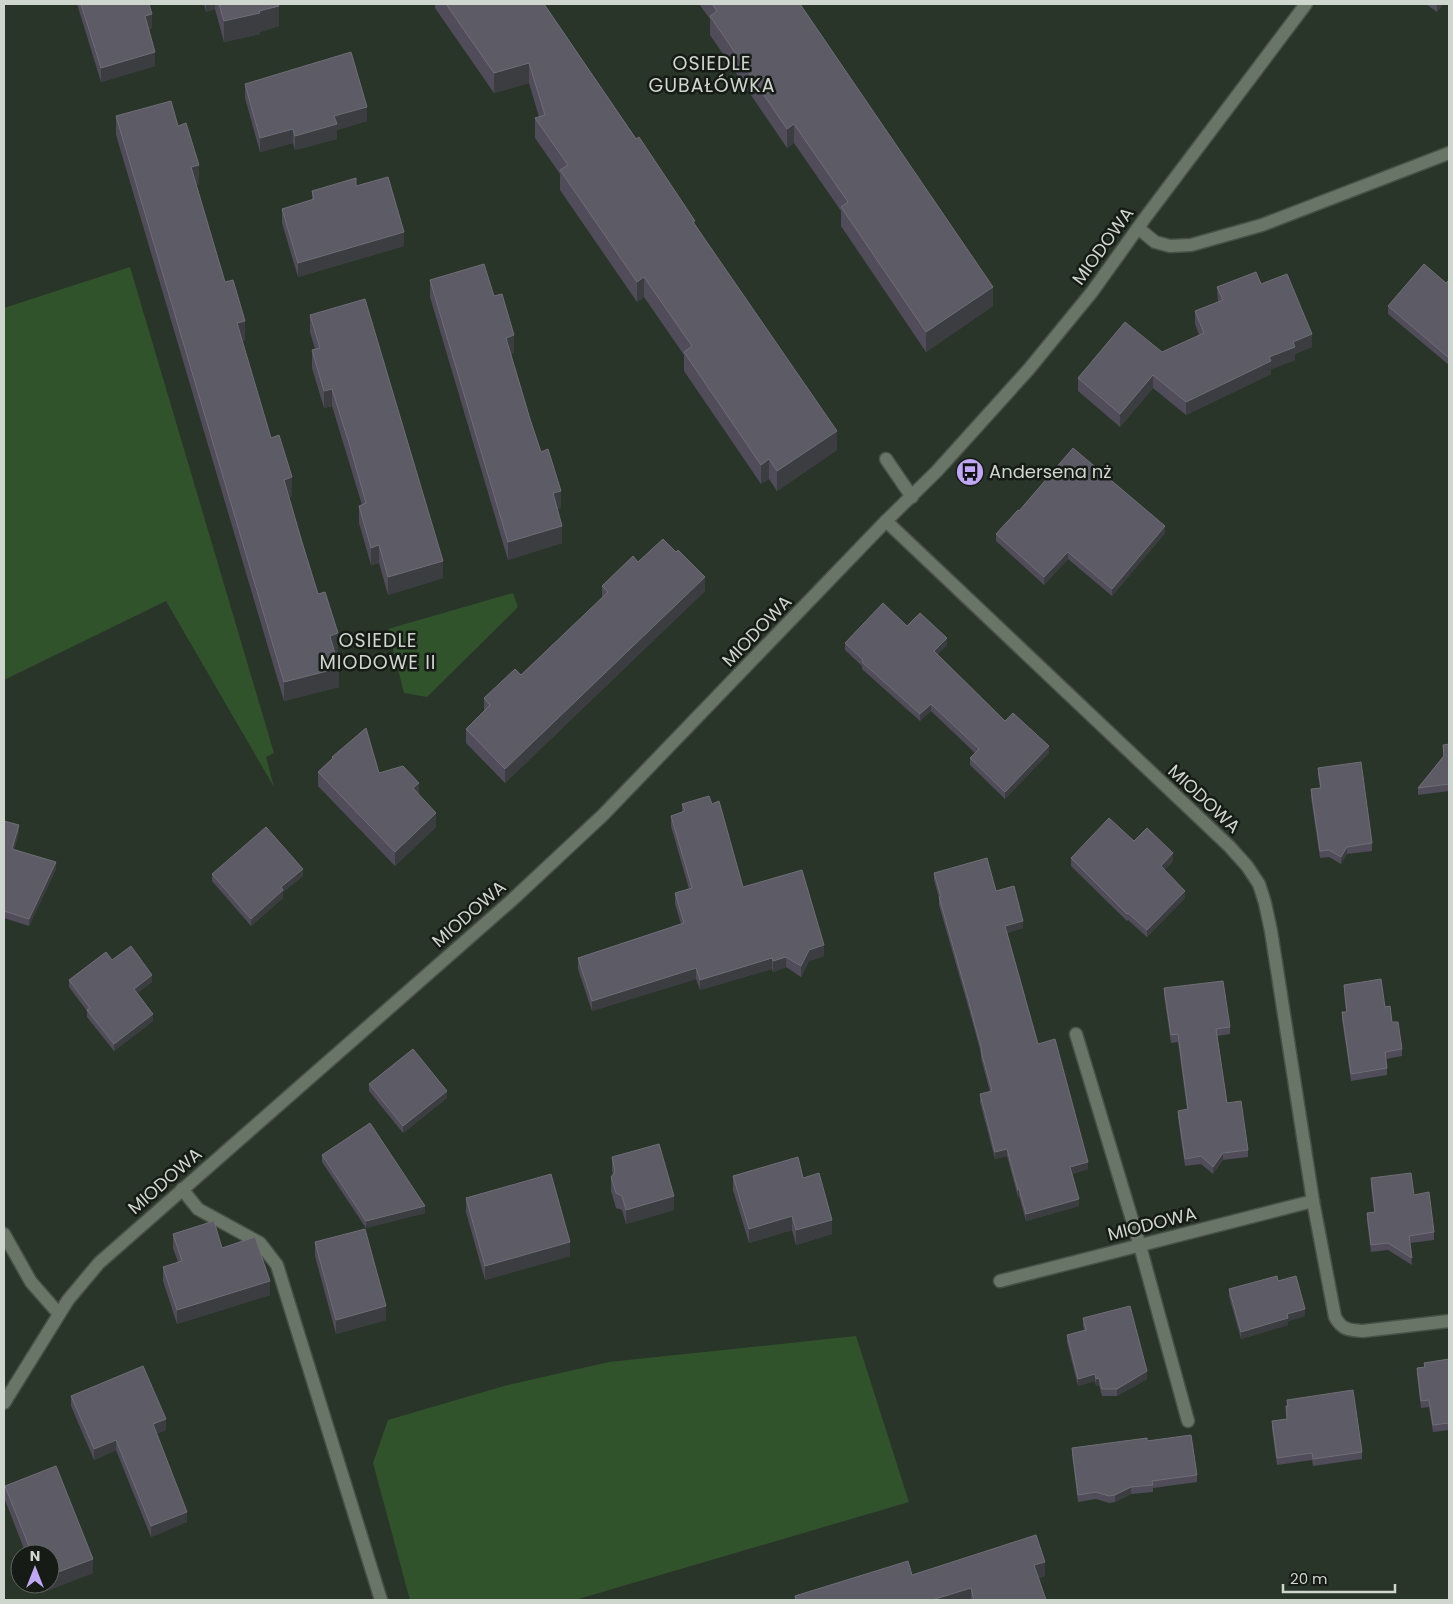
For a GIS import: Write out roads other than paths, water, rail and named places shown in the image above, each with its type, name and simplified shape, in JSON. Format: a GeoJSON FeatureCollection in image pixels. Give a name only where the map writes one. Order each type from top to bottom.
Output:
{"type":"FeatureCollection","features":[{"type":"Feature","properties":{"kind":"street","name":"MIODOWA"},"geometry":{"type":"LineString","coordinates":[[4,1403],[59,1314],[78,1287],[99,1263],[511,901],[603,816],[886,521],[960,447],[1029,369],[1092,292],[1306,4]]}},
{"type":"Feature","properties":{"kind":"street"},"geometry":{"type":"LineString","coordinates":[[1138,228],[1155,242],[1170,246],[1191,245],[1262,225],[1449,154]]}},
{"type":"Feature","properties":{"kind":"street"},"geometry":{"type":"LineString","coordinates":[[886,459],[912,497]]}},
{"type":"Feature","properties":{"kind":"street","name":"MIODOWA"},"geometry":{"type":"LineString","coordinates":[[886,521],[1229,846],[1247,866],[1259,884],[1271,931],[1312,1201],[1335,1317],[1339,1326],[1349,1330],[1363,1331],[1449,1321]]}},
{"type":"Feature","properties":{"kind":"street"},"geometry":{"type":"LineString","coordinates":[[1076,1034],[1140,1246],[1188,1422]]}},
{"type":"Feature","properties":{"kind":"street"},"geometry":{"type":"LineString","coordinates":[[182,1189],[198,1209],[260,1243],[277,1265],[381,1600]]}},
{"type":"Feature","properties":{"kind":"street","name":"MIODOWA"},"geometry":{"type":"LineString","coordinates":[[1000,1281],[1312,1201]]}},
{"type":"Feature","properties":{"kind":"street"},"geometry":{"type":"LineString","coordinates":[[4,1234],[30,1282],[59,1314]]}},
{"type":"Feature","properties":{"kind":"place","name":"Andersena nż"},"geometry":{"type":"Point","coordinates":[970,472]}},
{"type":"Feature","properties":{"kind":"district","name":"OSIEDLE GUBAŁÓWKA"},"geometry":{"type":"Point","coordinates":[712,74]}},
{"type":"Feature","properties":{"kind":"district","name":"OSIEDLE MIODOWE II"},"geometry":{"type":"Point","coordinates":[378,651]}}]}
